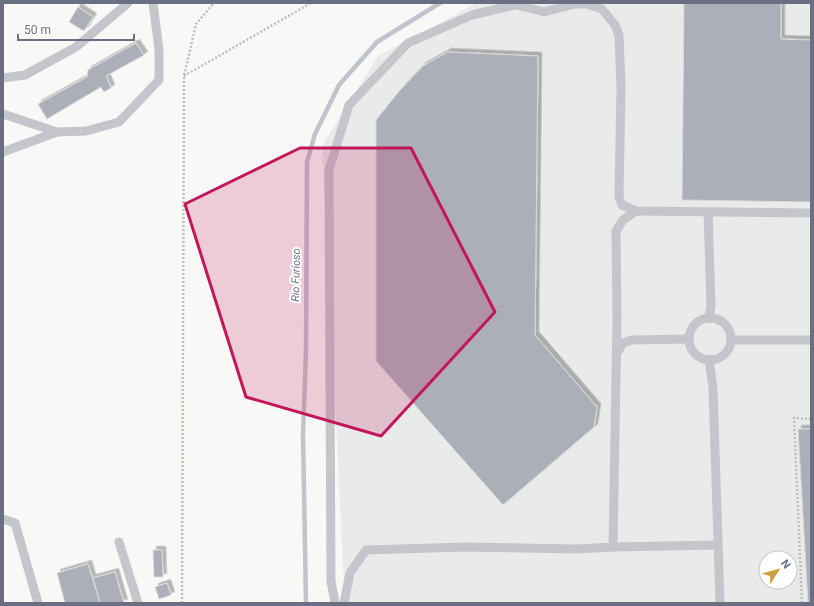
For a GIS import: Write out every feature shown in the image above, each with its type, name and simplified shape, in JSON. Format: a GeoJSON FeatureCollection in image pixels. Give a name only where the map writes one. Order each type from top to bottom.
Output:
{"type":"FeatureCollection","features":[{"type":"Feature","properties":{"kind":"lane"},"geometry":{"type":"LineString","coordinates":[[3,78],[25,75],[76,47],[128,3]]}},
{"type":"Feature","properties":{"kind":"lane"},"geometry":{"type":"LineString","coordinates":[[3,152],[57,132],[86,131],[119,122],[159,80],[159,50],[153,3]]}},
{"type":"Feature","properties":{"kind":"lane"},"geometry":{"type":"LineString","coordinates":[[335,603],[332,581],[329,170],[349,105],[408,43],[472,15],[520,4],[544,12],[575,4],[586,4],[602,9],[615,25],[619,35],[621,88],[619,197],[622,205],[636,211],[811,213]]}},
{"type":"Feature","properties":{"kind":"lane"},"geometry":{"type":"LineString","coordinates":[[3,114],[57,132]]}},
{"type":"Feature","properties":{"kind":"lane"},"geometry":{"type":"LineString","coordinates":[[612,547],[617,318],[616,231],[623,220],[636,211]]}},
{"type":"Feature","properties":{"kind":"lane"},"geometry":{"type":"LineString","coordinates":[[708,212],[711,306],[709,318]]}},
{"type":"Feature","properties":{"kind":"lane"},"geometry":{"type":"LineString","coordinates":[[617,318],[624,335],[631,340]]}},
{"type":"Feature","properties":{"kind":"lane"},"geometry":{"type":"LineString","coordinates":[[709,318],[722,321],[727,326],[731,340],[726,352],[716,359],[709,360],[697,355],[692,350],[689,339],[691,329],[696,323],[709,318]]}},
{"type":"Feature","properties":{"kind":"lane"},"geometry":{"type":"LineString","coordinates":[[616,354],[623,343],[631,340],[689,339]]}},
{"type":"Feature","properties":{"kind":"lane"},"geometry":{"type":"LineString","coordinates":[[731,340],[811,340]]}},
{"type":"Feature","properties":{"kind":"lane"},"geometry":{"type":"LineString","coordinates":[[709,360],[713,388],[720,603]]}},
{"type":"Feature","properties":{"kind":"lane"},"geometry":{"type":"LineString","coordinates":[[3,519],[15,523],[38,603]]}},
{"type":"Feature","properties":{"kind":"lane"},"geometry":{"type":"LineString","coordinates":[[119,542],[138,603]]}},
{"type":"Feature","properties":{"kind":"lane"},"geometry":{"type":"LineString","coordinates":[[344,603],[350,573],[366,550],[465,547],[577,549],[718,545]]}},
{"type":"Feature","properties":{"kind":"path"},"geometry":{"type":"LineString","coordinates":[[182,603],[184,76],[196,24],[214,3]]}},
{"type":"Feature","properties":{"kind":"path"},"geometry":{"type":"LineString","coordinates":[[184,76],[311,3]]}},
{"type":"Feature","properties":{"kind":"path"},"geometry":{"type":"LineString","coordinates":[[802,603],[794,418],[811,418]]}},
{"type":"Feature","properties":{"kind":"highlighted area"},"geometry":{"type":"Polygon","coordinates":[[[300,148],[411,148],[495,312],[381,436],[246,397],[185,204],[300,148]]]}},
{"type":"Feature","properties":{"kind":"shaded area"},"geometry":{"type":"Polygon","coordinates":[[[477,3],[811,3],[811,603],[345,603],[322,146],[378,56],[477,3]]]}},
{"type":"Feature","properties":{"kind":"building"},"geometry":{"type":"Polygon","coordinates":[[[684,3],[781,3],[781,39],[811,40],[811,202],[682,200],[684,3]]]}},
{"type":"Feature","properties":{"kind":"building"},"geometry":{"type":"Polygon","coordinates":[[[78,7],[93,17],[84,31],[69,22],[78,7]]]}},
{"type":"Feature","properties":{"kind":"building"},"geometry":{"type":"Polygon","coordinates":[[[136,43],[144,55],[106,76],[111,88],[104,92],[101,87],[47,119],[38,104],[87,77],[88,70],[136,43]]]}},
{"type":"Feature","properties":{"kind":"building"},"geometry":{"type":"Polygon","coordinates":[[[448,52],[538,56],[535,335],[597,407],[594,427],[503,505],[376,361],[376,120],[401,89],[423,66],[448,52]]]}},
{"type":"Feature","properties":{"kind":"building"},"geometry":{"type":"Polygon","coordinates":[[[798,429],[811,429],[811,603],[808,603],[798,429]]]}},
{"type":"Feature","properties":{"kind":"building"},"geometry":{"type":"Polygon","coordinates":[[[153,550],[162,550],[163,577],[154,577],[153,550]]]}},
{"type":"Feature","properties":{"kind":"building"},"geometry":{"type":"Polygon","coordinates":[[[88,564],[100,603],[65,603],[57,573],[88,564]]]}},
{"type":"Feature","properties":{"kind":"building"},"geometry":{"type":"Polygon","coordinates":[[[115,572],[124,603],[100,603],[93,578],[115,572]]]}},
{"type":"Feature","properties":{"kind":"building"},"geometry":{"type":"Polygon","coordinates":[[[167,583],[171,595],[159,599],[155,587],[167,583]]]}},
{"type":"Feature","properties":{"kind":"waterway","name":"Rio Furioso"},"geometry":{"type":"LineString","coordinates":[[306,603],[303,434],[306,351],[307,162],[315,134],[339,85],[377,42],[440,3]]}}]}
